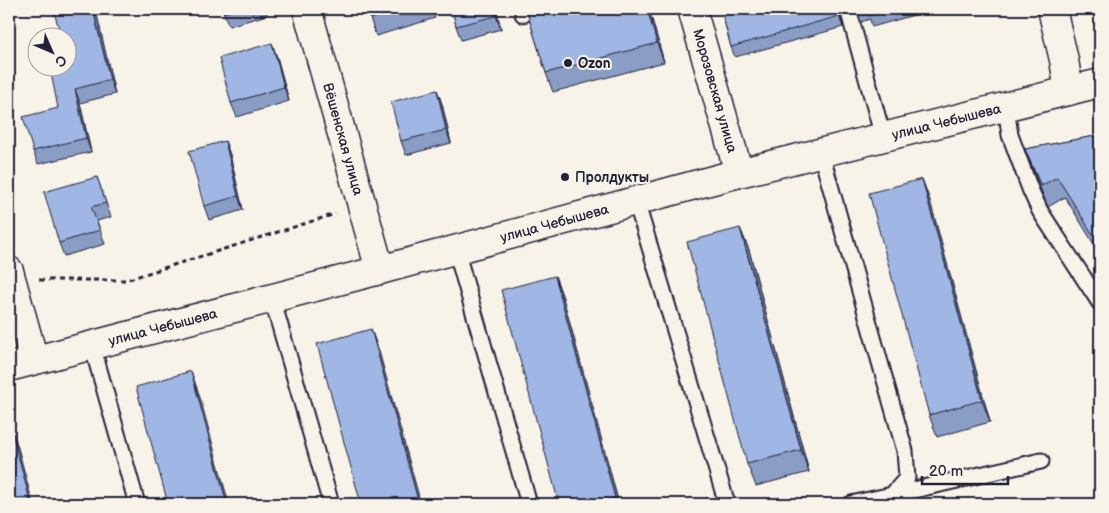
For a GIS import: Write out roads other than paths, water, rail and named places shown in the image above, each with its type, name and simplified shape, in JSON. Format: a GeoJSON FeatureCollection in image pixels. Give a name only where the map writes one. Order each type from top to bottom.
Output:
{"type":"FeatureCollection","features":[{"type":"Feature","properties":{"kind":"street","name":"Вёшенская улица"},"geometry":{"type":"LineString","coordinates":[[307,9],[380,270]]}},
{"type":"Feature","properties":{"kind":"street","name":"Морозовская улица"},"geometry":{"type":"LineString","coordinates":[[692,9],[739,173]]}},
{"type":"Feature","properties":{"kind":"street"},"geometry":{"type":"LineString","coordinates":[[1052,9],[1069,91]]}},
{"type":"Feature","properties":{"kind":"street","name":"улица Чебышева"},"geometry":{"type":"LineString","coordinates":[[22,364],[456,250],[739,173],[1100,83]]}},
{"type":"Feature","properties":{"kind":"street"},"geometry":{"type":"LineString","coordinates":[[10,275],[22,364]]}},
{"type":"Feature","properties":{"kind":"lane"},"geometry":{"type":"LineString","coordinates":[[523,14],[540,9]]}},
{"type":"Feature","properties":{"kind":"lane"},"geometry":{"type":"LineString","coordinates":[[848,9],[883,137]]}},
{"type":"Feature","properties":{"kind":"lane"},"geometry":{"type":"LineString","coordinates":[[1006,106],[1010,135],[1030,190],[1040,211],[1100,303]]}},
{"type":"Feature","properties":{"kind":"lane"},"geometry":{"type":"LineString","coordinates":[[821,153],[905,451],[907,478],[892,494]]}},
{"type":"Feature","properties":{"kind":"lane"},"geometry":{"type":"LineString","coordinates":[[636,201],[726,504]]}},
{"type":"Feature","properties":{"kind":"lane"},"geometry":{"type":"LineString","coordinates":[[456,250],[529,504]]}},
{"type":"Feature","properties":{"kind":"lane"},"geometry":{"type":"LineString","coordinates":[[272,298],[331,504]]}},
{"type":"Feature","properties":{"kind":"lane"},"geometry":{"type":"LineString","coordinates":[[92,345],[137,504]]}},
{"type":"Feature","properties":{"kind":"lane"},"geometry":{"type":"LineString","coordinates":[[851,504],[1042,461]]}},
{"type":"Feature","properties":{"kind":"place","name":"Ozon"},"geometry":{"type":"Point","coordinates":[568,63]}},
{"type":"Feature","properties":{"kind":"place","name":"Пролдукты"},"geometry":{"type":"Point","coordinates":[565,177]}}]}
